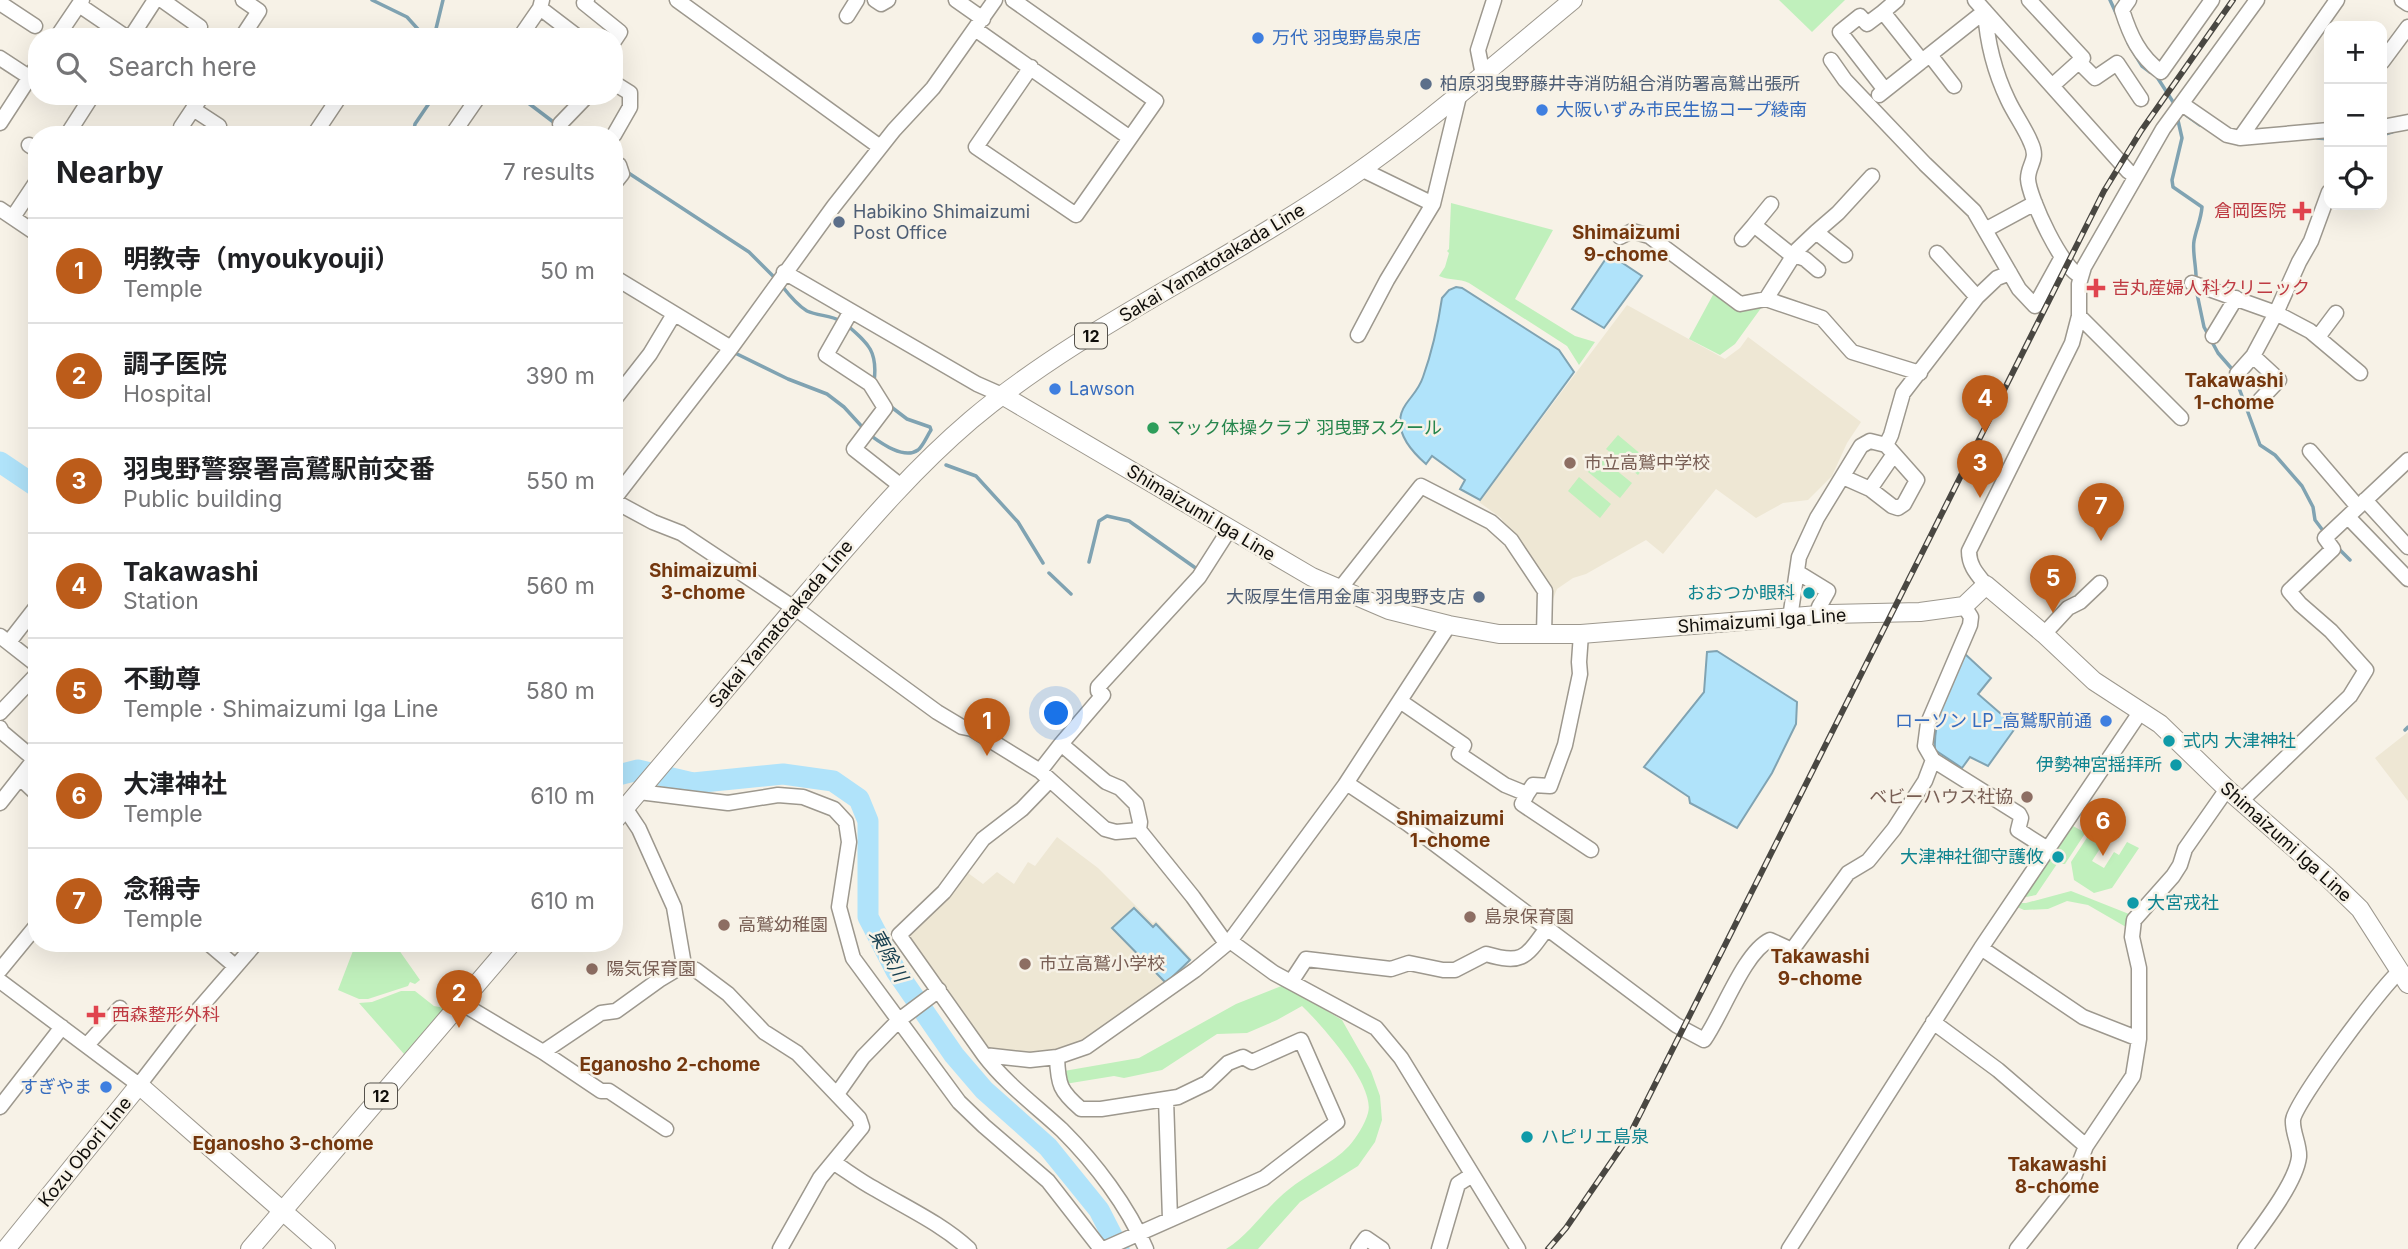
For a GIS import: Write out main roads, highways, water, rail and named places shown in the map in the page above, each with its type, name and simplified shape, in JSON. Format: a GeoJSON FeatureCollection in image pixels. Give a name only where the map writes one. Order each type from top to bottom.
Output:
{"type":"FeatureCollection","features":[{"type":"Feature","properties":{"kind":"main road","name":"Sakai Yamatotakada Line"},"geometry":{"type":"LineString","coordinates":[[623,811],[901,486],[969,422],[1002,395],[1168,287],[1269,230],[1362,169],[1483,75],[1573,0]]}},
{"type":"Feature","properties":{"kind":"main road","name":"Shimaizumi Iga Line"},"geometry":{"type":"LineString","coordinates":[[1002,395],[1277,559],[1339,590],[1389,610],[1449,625],[1499,634],[1581,634],[1819,615],[1920,612],[1964,606],[1986,585],[2094,681],[2141,711],[2192,753],[2234,795],[2325,875],[2360,909],[2405,977]]}},
{"type":"Feature","properties":{"kind":"main road","name":"12"},"geometry":{"type":"LineString","coordinates":[[250,1249],[504,952]]}},
{"type":"Feature","properties":{"kind":"main road","name":"Kozu Obori Line"},"geometry":{"type":"LineString","coordinates":[[5,1244],[139,1085],[326,1249]]}},
{"type":"Feature","properties":{"kind":"water"},"geometry":{"type":"Polygon","coordinates":[[[1609,254],[1642,276],[1604,328],[1572,309],[1609,254]]]}},
{"type":"Feature","properties":{"kind":"water"},"geometry":{"type":"Polygon","coordinates":[[[1456,287],[1462,288],[1559,350],[1574,372],[1480,500],[1460,489],[1465,480],[1432,456],[1426,464],[1408,445],[1400,421],[1406,404],[1420,385],[1426,368],[1442,298],[1456,287]]]}},
{"type":"Feature","properties":{"kind":"water"},"geometry":{"type":"Polygon","coordinates":[[[1717,651],[1797,702],[1796,724],[1772,773],[1737,828],[1690,803],[1689,797],[1644,767],[1704,692],[1707,652],[1717,651]]]}},
{"type":"Feature","properties":{"kind":"water"},"geometry":{"type":"Polygon","coordinates":[[[1965,654],[1991,678],[1978,694],[2016,727],[1988,766],[1970,757],[1962,768],[1935,750],[1940,713],[1965,654]]]}},
{"type":"Feature","properties":{"kind":"water"},"geometry":{"type":"Polygon","coordinates":[[[1134,908],[1153,927],[1156,924],[1190,960],[1166,983],[1112,928],[1134,908]]]}},
{"type":"Feature","properties":{"kind":"waterway"},"geometry":{"type":"LineString","coordinates":[[372,0],[407,17],[417,28]]}},
{"type":"Feature","properties":{"kind":"waterway"},"geometry":{"type":"LineString","coordinates":[[436,28],[443,0]]}},
{"type":"Feature","properties":{"kind":"waterway"},"geometry":{"type":"LineString","coordinates":[[2110,0],[2116,13]]}},
{"type":"Feature","properties":{"kind":"waterway"},"geometry":{"type":"LineString","coordinates":[[2128,43],[2142,66],[2150,72]]}},
{"type":"Feature","properties":{"kind":"waterway"},"geometry":{"type":"LineString","coordinates":[[2157,77],[2175,105]]}},
{"type":"Feature","properties":{"kind":"waterway"},"geometry":{"type":"LineString","coordinates":[[415,126],[428,105]]}},
{"type":"Feature","properties":{"kind":"waterway"},"geometry":{"type":"LineString","coordinates":[[531,105],[556,124]]}},
{"type":"Feature","properties":{"kind":"waterway"},"geometry":{"type":"LineString","coordinates":[[2186,115],[2200,125]]}},
{"type":"Feature","properties":{"kind":"waterway"},"geometry":{"type":"LineString","coordinates":[[2177,116],[2182,138],[2172,180],[2173,187],[2202,207],[2194,245],[2196,282]]}},
{"type":"Feature","properties":{"kind":"waterway"},"geometry":{"type":"LineString","coordinates":[[2387,134],[2392,132]]}},
{"type":"Feature","properties":{"kind":"waterway"},"geometry":{"type":"LineString","coordinates":[[2317,138],[2324,139]]}},
{"type":"Feature","properties":{"kind":"waterway"},"geometry":{"type":"LineString","coordinates":[[627,172],[749,252],[773,276]]}},
{"type":"Feature","properties":{"kind":"waterway"},"geometry":{"type":"LineString","coordinates":[[782,286],[807,311],[841,321]]}},
{"type":"Feature","properties":{"kind":"waterway"},"geometry":{"type":"LineString","coordinates":[[2196,289],[2204,327],[2218,353],[2232,369],[2260,445],[2275,455],[2302,486],[2313,507],[2315,520],[2324,532]]}},
{"type":"Feature","properties":{"kind":"waterway"},"geometry":{"type":"LineString","coordinates":[[848,326],[861,338],[873,356],[874,382]]}},
{"type":"Feature","properties":{"kind":"waterway"},"geometry":{"type":"LineString","coordinates":[[733,352],[788,379],[827,394],[844,407],[865,430]]}},
{"type":"Feature","properties":{"kind":"waterway"},"geometry":{"type":"LineString","coordinates":[[870,435],[900,452],[912,453],[922,446],[930,427],[907,419],[890,406]]}},
{"type":"Feature","properties":{"kind":"waterway","name":"東除川"},"geometry":{"type":"LineString","coordinates":[[0,462],[28,481]]}},
{"type":"Feature","properties":{"kind":"waterway"},"geometry":{"type":"LineString","coordinates":[[946,465],[976,476],[1018,522],[1043,563]]}},
{"type":"Feature","properties":{"kind":"waterway"},"geometry":{"type":"LineString","coordinates":[[1089,562],[1099,521],[1107,516],[1129,521],[1197,569]]}},
{"type":"Feature","properties":{"kind":"waterway"},"geometry":{"type":"LineString","coordinates":[[2339,549],[2350,560]]}},
{"type":"Feature","properties":{"kind":"waterway"},"geometry":{"type":"LineString","coordinates":[[1049,573],[1071,594]]}},
{"type":"Feature","properties":{"kind":"waterway"},"geometry":{"type":"LineString","coordinates":[[2405,730],[2408,727]]}},
{"type":"Feature","properties":{"kind":"waterway","name":"東除川"},"geometry":{"type":"LineString","coordinates":[[623,774],[638,770],[693,783],[783,774],[833,781],[859,799],[868,821],[868,917],[896,971],[954,1055],[984,1090],[1048,1147],[1099,1210],[1119,1249]]}},
{"type":"Feature","properties":{"kind":"railway"},"geometry":{"type":"LineString","coordinates":[[1548,1249],[1566,1228],[1629,1136],[2104,191],[2141,131],[2233,0]]}},
{"type":"Feature","properties":{"kind":"place","name":"万代 羽曳野島泉店"},"geometry":{"type":"Point","coordinates":[1258,38]}},
{"type":"Feature","properties":{"kind":"place","name":"柏原羽曳野藤井寺消防組合消防署高鷲出張所"},"geometry":{"type":"Point","coordinates":[1426,84]}},
{"type":"Feature","properties":{"kind":"place","name":"大阪いずみ市民生協コープ綾南"},"geometry":{"type":"Point","coordinates":[1542,110]}},
{"type":"Feature","properties":{"kind":"place","name":"倉岡医院"},"geometry":{"type":"Point","coordinates":[2302,211]}},
{"type":"Feature","properties":{"kind":"place","name":"Habikino Shimaizumi Post Office"},"geometry":{"type":"Point","coordinates":[839,222]}},
{"type":"Feature","properties":{"kind":"place","name":"吉丸産婦人科クリニック"},"geometry":{"type":"Point","coordinates":[2096,288]}},
{"type":"Feature","properties":{"kind":"place","name":"Lawson"},"geometry":{"type":"Point","coordinates":[1055,389]}},
{"type":"Feature","properties":{"kind":"place","name":"マック体操クラブ 羽曳野スクール"},"geometry":{"type":"Point","coordinates":[1153,428]}},
{"type":"Feature","properties":{"kind":"place","name":"Takawashi"},"geometry":{"type":"Point","coordinates":[1985,433]}},
{"type":"Feature","properties":{"kind":"place","name":"市立高鷲中学校"},"geometry":{"type":"Point","coordinates":[1570,463]}},
{"type":"Feature","properties":{"kind":"place","name":"羽曳野警察署高鷲駅前交番"},"geometry":{"type":"Point","coordinates":[1980,498]}},
{"type":"Feature","properties":{"kind":"place","name":"念稱寺"},"geometry":{"type":"Point","coordinates":[2101,541]}},
{"type":"Feature","properties":{"kind":"place","name":"おおつか眼科"},"geometry":{"type":"Point","coordinates":[1809,593]}},
{"type":"Feature","properties":{"kind":"place","name":"大阪厚生信用金庫 羽曳野支店"},"geometry":{"type":"Point","coordinates":[1479,597]}},
{"type":"Feature","properties":{"kind":"place","name":"不動尊"},"geometry":{"type":"Point","coordinates":[2053,613]}},
{"type":"Feature","properties":{"kind":"place","name":"ローソン LP_高鷲駅前通"},"geometry":{"type":"Point","coordinates":[2106,721]}},
{"type":"Feature","properties":{"kind":"place","name":"式内 大津神社"},"geometry":{"type":"Point","coordinates":[2169,741]}},
{"type":"Feature","properties":{"kind":"place","name":"明教寺（myoukyouji）"},"geometry":{"type":"Point","coordinates":[987,756]}},
{"type":"Feature","properties":{"kind":"place","name":"伊勢神宮揺拝所"},"geometry":{"type":"Point","coordinates":[2176,765]}},
{"type":"Feature","properties":{"kind":"place","name":"ベビーハウス社協"},"geometry":{"type":"Point","coordinates":[2027,797]}},
{"type":"Feature","properties":{"kind":"place","name":"大津神社"},"geometry":{"type":"Point","coordinates":[2103,856]}},
{"type":"Feature","properties":{"kind":"place","name":"大津神社御守護攸"},"geometry":{"type":"Point","coordinates":[2058,857]}},
{"type":"Feature","properties":{"kind":"place","name":"大宮戎社"},"geometry":{"type":"Point","coordinates":[2133,903]}},
{"type":"Feature","properties":{"kind":"place","name":"島泉保育園"},"geometry":{"type":"Point","coordinates":[1470,917]}},
{"type":"Feature","properties":{"kind":"place","name":"高鷲幼稚園"},"geometry":{"type":"Point","coordinates":[724,925]}},
{"type":"Feature","properties":{"kind":"place","name":"市立高鷲小学校"},"geometry":{"type":"Point","coordinates":[1025,964]}},
{"type":"Feature","properties":{"kind":"place","name":"陽気保育園"},"geometry":{"type":"Point","coordinates":[592,969]}},
{"type":"Feature","properties":{"kind":"place","name":"西森整形外科"},"geometry":{"type":"Point","coordinates":[96,1015]}},
{"type":"Feature","properties":{"kind":"place","name":"調子医院"},"geometry":{"type":"Point","coordinates":[459,1028]}},
{"type":"Feature","properties":{"kind":"place","name":"すぎやま"},"geometry":{"type":"Point","coordinates":[106,1087]}},
{"type":"Feature","properties":{"kind":"place","name":"ハピリエ島泉"},"geometry":{"type":"Point","coordinates":[1527,1137]}},
{"type":"Feature","properties":{"kind":"district","name":"Shimaizumi 9-chome"},"geometry":{"type":"Point","coordinates":[1626,243]}},
{"type":"Feature","properties":{"kind":"district","name":"Takawashi 1-chome"},"geometry":{"type":"Point","coordinates":[2234,391]}},
{"type":"Feature","properties":{"kind":"district","name":"Shimaizumi 3-chome"},"geometry":{"type":"Point","coordinates":[703,581]}},
{"type":"Feature","properties":{"kind":"district","name":"Shimaizumi 1-chome"},"geometry":{"type":"Point","coordinates":[1450,829]}},
{"type":"Feature","properties":{"kind":"district","name":"Takawashi 9-chome"},"geometry":{"type":"Point","coordinates":[1820,967]}},
{"type":"Feature","properties":{"kind":"district","name":"Eganosho 2-chome"},"geometry":{"type":"Point","coordinates":[670,1064]}},
{"type":"Feature","properties":{"kind":"district","name":"Eganosho 3-chome"},"geometry":{"type":"Point","coordinates":[283,1143]}},
{"type":"Feature","properties":{"kind":"district","name":"Takawashi 8-chome"},"geometry":{"type":"Point","coordinates":[2057,1175]}}]}
